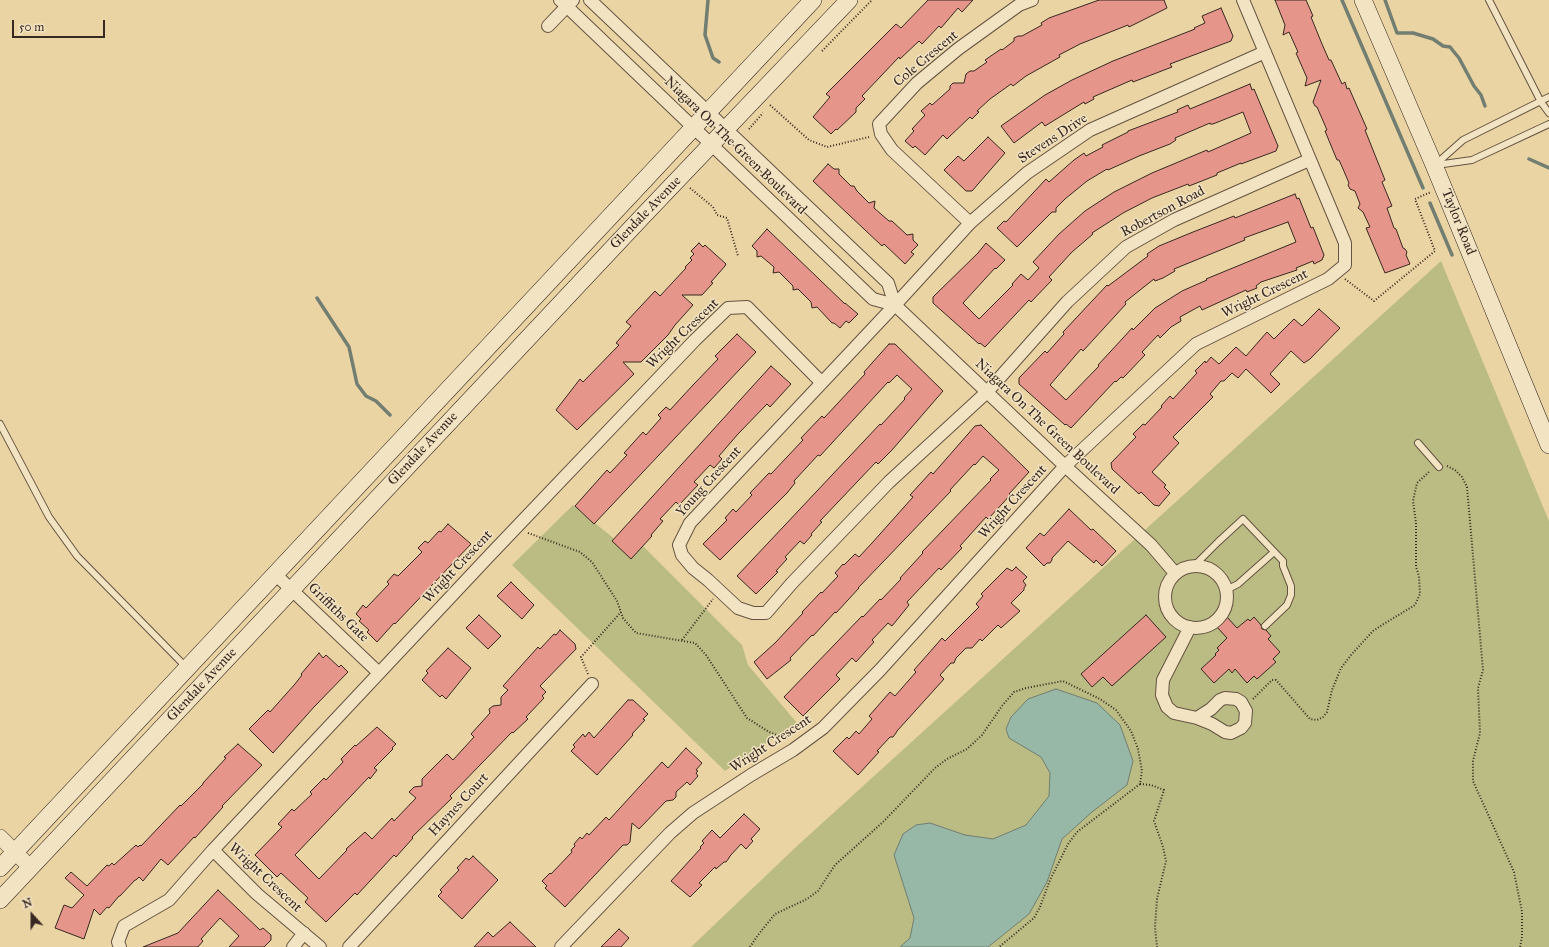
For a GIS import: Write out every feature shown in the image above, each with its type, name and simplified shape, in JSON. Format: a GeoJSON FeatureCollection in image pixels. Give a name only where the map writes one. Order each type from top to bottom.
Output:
{"type":"FeatureCollection","features":[{"type":"Feature","properties":{"kind":"main road","name":"Glendale Avenue"},"geometry":{"type":"LineString","coordinates":[[0,868],[813,0]]}},
{"type":"Feature","properties":{"kind":"main road","name":"Glendale Avenue"},"geometry":{"type":"LineString","coordinates":[[0,900],[291,589],[849,0]]}},
{"type":"Feature","properties":{"kind":"main road","name":"Taylor Road"},"geometry":{"type":"LineString","coordinates":[[1363,0],[1444,187],[1549,445]]}},
{"type":"Feature","properties":{"kind":"street","name":"Niagara On The Green Boulevard"},"geometry":{"type":"LineString","coordinates":[[590,0],[888,283],[895,305]]}},
{"type":"Feature","properties":{"kind":"street","name":"Cole Crescent"},"geometry":{"type":"LineString","coordinates":[[881,134],[879,124],[917,83],[958,49],[1013,10],[1032,0]]}},
{"type":"Feature","properties":{"kind":"street"},"geometry":{"type":"LineString","coordinates":[[1243,0],[1345,244],[1345,265],[1337,272]]}},
{"type":"Feature","properties":{"kind":"street","name":"Niagara On The Green Boulevard"},"geometry":{"type":"LineString","coordinates":[[567,2],[711,145],[873,299],[895,305],[1151,545],[1175,573]]}},
{"type":"Feature","properties":{"kind":"street"},"geometry":{"type":"LineString","coordinates":[[548,26],[567,2]]}},
{"type":"Feature","properties":{"kind":"street","name":"Stevens Drive"},"geometry":{"type":"LineString","coordinates":[[895,305],[970,223],[1027,173],[1090,130],[1265,52]]}},
{"type":"Feature","properties":{"kind":"street"},"geometry":{"type":"LineString","coordinates":[[881,134],[892,150],[970,223]]}},
{"type":"Feature","properties":{"kind":"street","name":"Robertson Road"},"geometry":{"type":"LineString","coordinates":[[987,392],[1067,302],[1126,247],[1174,220],[1309,160]]}},
{"type":"Feature","properties":{"kind":"street","name":"Wright Crescent"},"geometry":{"type":"LineString","coordinates":[[561,947],[670,833],[693,813],[800,745],[823,728],[880,670],[1065,466],[1196,344],[1328,279],[1337,272]]}},
{"type":"Feature","properties":{"kind":"street","name":"Young Crescent"},"geometry":{"type":"LineString","coordinates":[[895,305],[690,523],[679,545],[682,554],[692,568],[738,608],[753,613],[766,613],[792,583],[889,482],[987,392]]}},
{"type":"Feature","properties":{"kind":"street","name":"Wright Crescent"},"geometry":{"type":"LineString","coordinates":[[320,947],[258,894],[213,850],[516,528],[695,340],[728,308],[747,307],[821,382]]}},
{"type":"Feature","properties":{"kind":"street"},"geometry":{"type":"LineString","coordinates":[[1195,566],[1206,567],[1215,572],[1222,580],[1226,590],[1226,605],[1219,618],[1211,624],[1201,627],[1190,627],[1182,624],[1174,618],[1168,610],[1165,601],[1165,590],[1175,573],[1184,568],[1195,566]]}},
{"type":"Feature","properties":{"kind":"street","name":"Griffiths Gate"},"geometry":{"type":"LineString","coordinates":[[275,574],[379,673]]}},
{"type":"Feature","properties":{"kind":"street"},"geometry":{"type":"LineString","coordinates":[[1190,627],[1163,680],[1162,695],[1167,707],[1174,713],[1197,718],[1212,724],[1219,730],[1231,733],[1241,728],[1247,717],[1244,706],[1236,699],[1225,698],[1220,700],[1211,709],[1197,718]]}},
{"type":"Feature","properties":{"kind":"street","name":"Haynes Court"},"geometry":{"type":"LineString","coordinates":[[349,947],[592,684]]}},
{"type":"Feature","properties":{"kind":"street"},"geometry":{"type":"LineString","coordinates":[[0,837],[30,867]]}},
{"type":"Feature","properties":{"kind":"street"},"geometry":{"type":"LineString","coordinates":[[120,947],[118,942],[124,926],[169,900],[213,850]]}},
{"type":"Feature","properties":{"kind":"street","name":"Wright Crescent"},"geometry":{"type":"LineString","coordinates":[[293,947],[304,934]]}},
{"type":"Feature","properties":{"kind":"lane"},"geometry":{"type":"LineString","coordinates":[[1489,0],[1541,102],[1549,113]]}},
{"type":"Feature","properties":{"kind":"lane"},"geometry":{"type":"LineString","coordinates":[[1434,165],[1463,140],[1549,97]]}},
{"type":"Feature","properties":{"kind":"lane"},"geometry":{"type":"LineString","coordinates":[[1434,165],[1472,160],[1549,124]]}},
{"type":"Feature","properties":{"kind":"lane"},"geometry":{"type":"LineString","coordinates":[[0,424],[49,517],[78,556],[187,668]]}},
{"type":"Feature","properties":{"kind":"lane"},"geometry":{"type":"LineString","coordinates":[[1418,443],[1439,466]]}},
{"type":"Feature","properties":{"kind":"lane"},"geometry":{"type":"LineString","coordinates":[[1195,566],[1243,518],[1283,561],[1283,566],[1291,586],[1292,595],[1287,605],[1265,626]]}},
{"type":"Feature","properties":{"kind":"lane"},"geometry":{"type":"LineString","coordinates":[[1226,590],[1238,584],[1274,552]]}},
{"type":"Feature","properties":{"kind":"path"},"geometry":{"type":"LineString","coordinates":[[770,105],[809,140],[827,147],[881,134]]}},
{"type":"Feature","properties":{"kind":"path"},"geometry":{"type":"LineString","coordinates":[[1337,272],[1374,301],[1435,252],[1416,199],[1444,187]]}},
{"type":"Feature","properties":{"kind":"path"},"geometry":{"type":"LineString","coordinates":[[690,188],[713,207],[717,215],[727,218],[738,256]]}},
{"type":"Feature","properties":{"kind":"path"},"geometry":{"type":"LineString","coordinates":[[1244,706],[1272,680],[1278,682],[1310,718],[1318,720],[1323,717],[1327,712],[1332,690],[1342,668],[1351,655],[1373,631],[1382,624],[1415,606],[1420,594],[1419,576],[1416,567],[1416,523],[1413,502],[1417,483],[1425,474],[1436,466],[1447,466],[1455,470],[1462,477],[1467,487],[1483,670],[1478,688],[1480,733],[1473,761],[1473,781],[1514,872],[1522,912],[1522,937],[1520,947]]}},
{"type":"Feature","properties":{"kind":"path"},"geometry":{"type":"LineString","coordinates":[[516,528],[580,552],[592,562],[617,601],[623,618],[636,632],[695,643],[706,655],[747,718],[769,732],[800,745]]}},
{"type":"Feature","properties":{"kind":"path"},"geometry":{"type":"LineString","coordinates":[[682,641],[719,590]]}},
{"type":"Feature","properties":{"kind":"path"},"geometry":{"type":"LineString","coordinates":[[592,684],[581,657],[621,612]]}},
{"type":"Feature","properties":{"kind":"path"},"geometry":{"type":"LineString","coordinates":[[750,947],[775,914],[807,899],[818,891],[835,865],[883,822],[935,768],[947,758],[966,749],[982,735],[1002,706],[1014,692],[1026,688],[1063,681],[1100,699],[1116,710],[1131,732],[1138,749],[1142,771],[1140,784]]}},
{"type":"Feature","properties":{"kind":"path"},"geometry":{"type":"LineString","coordinates":[[999,947],[1034,918],[1040,907],[1050,880],[1068,844],[1077,832],[1140,784],[1151,785],[1164,790],[1154,821],[1163,847],[1166,862],[1157,899],[1155,927],[1157,947]]}},
{"type":"Feature","properties":{"kind":"green space"},"geometry":{"type":"Polygon","coordinates":[[[1441,261],[1549,521],[1549,947],[691,947],[797,846],[1441,261]]]}},
{"type":"Feature","properties":{"kind":"green space"},"geometry":{"type":"Polygon","coordinates":[[[573,505],[628,550],[643,546],[742,645],[748,665],[797,723],[725,771],[512,565],[573,505]]]}},
{"type":"Feature","properties":{"kind":"shaded area"},"geometry":{"type":"Polygon","coordinates":[[[1056,689],[1097,703],[1120,725],[1133,761],[1127,785],[1092,812],[1062,839],[1047,882],[1029,914],[988,947],[900,947],[910,938],[914,918],[894,855],[903,834],[916,825],[930,823],[965,835],[993,839],[1026,825],[1049,796],[1050,773],[1041,757],[1009,738],[1006,729],[1011,717],[1028,699],[1056,689]]]}},
{"type":"Feature","properties":{"kind":"building"},"geometry":{"type":"Polygon","coordinates":[[[928,0],[973,0],[962,12],[958,8],[941,28],[939,26],[922,44],[919,41],[900,59],[899,57],[862,96],[865,99],[856,108],[856,112],[831,134],[813,117],[830,97],[826,94],[896,24],[901,28],[928,0]]]}},
{"type":"Feature","properties":{"kind":"building"},"geometry":{"type":"Polygon","coordinates":[[[1099,0],[1164,0],[1167,8],[1129,27],[1128,25],[1080,44],[1059,55],[1060,57],[1026,76],[1013,86],[1011,84],[990,99],[977,111],[979,112],[972,119],[970,117],[947,139],[943,135],[925,155],[915,146],[913,148],[905,141],[914,131],[912,129],[925,115],[921,111],[930,103],[932,105],[950,89],[950,86],[953,83],[964,83],[966,74],[970,71],[974,71],[987,62],[985,60],[1014,41],[1014,38],[1022,36],[1042,25],[1041,23],[1049,18],[1099,0]]]}},
{"type":"Feature","properties":{"kind":"building"},"geometry":{"type":"Polygon","coordinates":[[[1275,0],[1306,0],[1313,16],[1311,17],[1329,60],[1331,60],[1342,84],[1345,82],[1347,89],[1349,88],[1367,129],[1365,130],[1385,180],[1382,182],[1392,206],[1387,208],[1403,248],[1407,252],[1406,255],[1410,264],[1385,273],[1366,228],[1370,227],[1363,212],[1358,208],[1360,204],[1355,191],[1350,189],[1348,185],[1349,183],[1339,160],[1337,160],[1325,131],[1327,130],[1317,107],[1313,102],[1321,80],[1305,86],[1307,78],[1296,53],[1298,52],[1289,32],[1283,35],[1285,25],[1275,0]]]}},
{"type":"Feature","properties":{"kind":"building"},"geometry":{"type":"Polygon","coordinates":[[[1221,8],[1233,36],[1231,41],[1170,64],[1172,67],[1133,82],[1132,80],[1093,97],[1094,99],[1085,104],[1084,102],[1045,126],[1042,122],[1014,143],[1001,126],[1045,95],[1072,80],[1113,61],[1195,29],[1194,28],[1205,23],[1202,16],[1221,8]]]}},
{"type":"Feature","properties":{"kind":"building"},"geometry":{"type":"Polygon","coordinates":[[[1250,84],[1252,90],[1254,89],[1278,146],[1276,151],[1241,163],[1217,173],[1217,175],[1189,186],[1188,184],[1152,198],[1123,213],[1092,233],[1093,234],[1072,252],[1049,277],[1052,280],[1031,302],[1029,300],[985,347],[980,343],[979,344],[933,303],[933,297],[978,253],[986,243],[1005,260],[996,269],[995,268],[963,303],[979,319],[1013,285],[1012,284],[1021,274],[1028,280],[1039,268],[1033,262],[1059,234],[1085,211],[1114,192],[1152,173],[1207,150],[1208,152],[1251,133],[1243,112],[1213,124],[1210,123],[1175,138],[1176,140],[1170,144],[1108,170],[1107,169],[1087,181],[1065,199],[1056,208],[1056,212],[1052,212],[1017,247],[997,228],[1004,221],[1006,222],[1046,179],[1049,182],[1084,153],[1086,156],[1103,147],[1102,145],[1128,131],[1178,112],[1177,110],[1188,105],[1190,109],[1250,84]]]}},
{"type":"Feature","properties":{"kind":"building"},"geometry":{"type":"Polygon","coordinates":[[[988,137],[1005,153],[972,191],[966,191],[944,170],[958,156],[964,161],[988,137]]]}},
{"type":"Feature","properties":{"kind":"building"},"geometry":{"type":"Polygon","coordinates":[[[828,164],[834,169],[839,169],[839,174],[851,186],[854,186],[869,203],[875,201],[874,208],[889,221],[892,221],[907,235],[913,234],[913,240],[918,245],[911,252],[914,254],[905,264],[884,244],[882,246],[813,181],[828,164]]]}},
{"type":"Feature","properties":{"kind":"building"},"geometry":{"type":"Polygon","coordinates":[[[1295,194],[1297,199],[1299,198],[1311,228],[1313,227],[1324,255],[1322,260],[1314,264],[1313,261],[1296,268],[1297,270],[1261,282],[1256,286],[1257,288],[1247,292],[1246,290],[1202,310],[1200,306],[1180,317],[1181,321],[1171,327],[1160,338],[1158,335],[1142,352],[1145,355],[1123,378],[1121,377],[1116,382],[1115,381],[1071,428],[1066,424],[1065,425],[1019,384],[1019,378],[1045,351],[1047,353],[1064,334],[1063,332],[1107,285],[1108,286],[1148,256],[1147,254],[1159,246],[1193,232],[1234,216],[1235,218],[1295,194]],[[1288,222],[1244,238],[1245,240],[1174,269],[1175,271],[1163,278],[1155,281],[1154,279],[1125,302],[1126,304],[1083,351],[1081,349],[1050,385],[1066,400],[1099,366],[1098,365],[1132,328],[1133,330],[1155,308],[1182,291],[1207,280],[1206,279],[1296,242],[1288,222]]]}},
{"type":"Feature","properties":{"kind":"building"},"geometry":{"type":"Polygon","coordinates":[[[767,229],[845,304],[858,314],[849,323],[846,321],[840,328],[832,323],[817,307],[812,308],[811,302],[798,289],[793,290],[793,286],[779,272],[773,273],[774,267],[761,256],[757,257],[757,251],[752,246],[767,229]]]}},
{"type":"Feature","properties":{"kind":"building"},"geometry":{"type":"Polygon","coordinates":[[[699,243],[703,247],[705,245],[726,264],[725,266],[702,295],[682,295],[693,305],[668,335],[641,362],[623,362],[634,374],[577,430],[556,410],[580,379],[583,382],[619,345],[616,343],[631,326],[626,322],[655,291],[660,296],[686,268],[685,267],[692,260],[690,258],[694,254],[691,251],[699,243]]]}},
{"type":"Feature","properties":{"kind":"building"},"geometry":{"type":"Polygon","coordinates":[[[1319,309],[1340,328],[1310,359],[1304,363],[1291,351],[1270,374],[1280,384],[1271,393],[1246,369],[1238,378],[1232,373],[1224,381],[1221,381],[1210,394],[1213,397],[1173,437],[1179,443],[1152,472],[1166,485],[1164,487],[1170,493],[1159,506],[1154,505],[1141,492],[1139,494],[1112,469],[1111,463],[1136,437],[1133,434],[1143,424],[1145,425],[1170,396],[1173,399],[1197,373],[1195,371],[1205,361],[1206,363],[1211,357],[1219,364],[1236,347],[1246,356],[1267,332],[1274,339],[1294,319],[1302,326],[1319,309]]]}},
{"type":"Feature","properties":{"kind":"building"},"geometry":{"type":"Polygon","coordinates":[[[737,334],[756,352],[594,524],[575,506],[607,470],[610,473],[627,455],[624,453],[643,432],[646,435],[661,418],[658,415],[666,407],[670,410],[718,359],[715,356],[737,334]]]}},
{"type":"Feature","properties":{"kind":"building"},"geometry":{"type":"Polygon","coordinates":[[[889,344],[895,344],[943,391],[892,450],[878,464],[876,462],[820,521],[822,522],[804,544],[800,541],[785,557],[787,559],[776,571],[778,572],[756,594],[737,576],[880,424],[881,425],[905,399],[904,398],[912,389],[897,375],[889,383],[888,382],[820,456],[818,455],[794,481],[795,483],[787,493],[720,560],[703,544],[727,520],[725,518],[733,509],[736,512],[752,495],[750,493],[769,473],[771,474],[803,440],[801,438],[822,416],[824,418],[865,374],[864,372],[889,344]]]}},
{"type":"Feature","properties":{"kind":"building"},"geometry":{"type":"Polygon","coordinates":[[[771,366],[791,384],[770,407],[767,404],[738,434],[719,456],[722,459],[714,468],[710,465],[694,482],[698,485],[679,505],[676,502],[660,519],[663,521],[651,535],[652,536],[631,559],[612,541],[771,366]]]}},
{"type":"Feature","properties":{"kind":"building"},"geometry":{"type":"Polygon","coordinates":[[[981,425],[1029,472],[1003,503],[988,519],[986,517],[960,546],[962,548],[941,570],[939,568],[907,602],[909,605],[892,626],[888,623],[872,640],[874,642],[856,662],[852,658],[836,675],[840,679],[803,716],[784,697],[862,616],[863,617],[880,599],[881,600],[901,579],[900,578],[923,553],[922,552],[999,470],[983,456],[975,465],[974,464],[950,490],[951,491],[836,613],[835,612],[790,658],[791,660],[767,679],[754,662],[775,643],[803,613],[802,612],[838,576],[835,573],[843,564],[844,565],[855,554],[859,557],[913,497],[910,495],[931,472],[933,474],[975,426],[981,425]]]}},
{"type":"Feature","properties":{"kind":"building"},"geometry":{"type":"Polygon","coordinates":[[[1069,509],[1116,551],[1102,566],[1096,560],[1094,563],[1068,541],[1052,558],[1050,563],[1047,563],[1044,566],[1026,548],[1040,533],[1044,536],[1069,509]]]}},
{"type":"Feature","properties":{"kind":"building"},"geometry":{"type":"Polygon","coordinates":[[[448,524],[471,544],[377,642],[367,632],[369,630],[359,621],[361,619],[356,614],[363,605],[366,608],[389,584],[387,582],[394,574],[398,576],[422,552],[418,548],[425,541],[428,543],[448,524]]]}},
{"type":"Feature","properties":{"kind":"building"},"geometry":{"type":"Polygon","coordinates":[[[1016,567],[1027,577],[1023,581],[1026,585],[1024,590],[1011,603],[1020,611],[1001,628],[998,625],[982,641],[980,639],[972,648],[966,648],[956,658],[954,663],[951,663],[940,675],[944,679],[893,737],[890,737],[877,751],[879,752],[858,775],[833,751],[847,737],[849,739],[856,731],[859,734],[872,719],[869,716],[890,692],[895,696],[916,672],[914,670],[942,638],[945,641],[979,607],[976,604],[983,596],[981,594],[1007,568],[1012,571],[1016,567]]]}},
{"type":"Feature","properties":{"kind":"building"},"geometry":{"type":"Polygon","coordinates":[[[511,582],[534,605],[522,619],[497,596],[511,582]]]}},
{"type":"Feature","properties":{"kind":"building"},"geometry":{"type":"Polygon","coordinates":[[[479,615],[501,636],[488,649],[466,628],[479,615]]]}},
{"type":"Feature","properties":{"kind":"building"},"geometry":{"type":"Polygon","coordinates":[[[1146,615],[1166,637],[1112,686],[1103,677],[1092,687],[1081,674],[1146,615]]]}},
{"type":"Feature","properties":{"kind":"building"},"geometry":{"type":"Polygon","coordinates":[[[1226,616],[1237,628],[1248,619],[1250,621],[1254,617],[1261,625],[1262,629],[1266,630],[1271,636],[1268,639],[1280,652],[1273,659],[1276,662],[1257,679],[1254,676],[1247,683],[1235,669],[1232,673],[1229,669],[1214,683],[1201,669],[1216,655],[1215,654],[1219,650],[1217,648],[1227,638],[1216,626],[1226,616]]]}},
{"type":"Feature","properties":{"kind":"building"},"geometry":{"type":"Polygon","coordinates":[[[560,630],[575,644],[576,649],[540,686],[546,692],[542,696],[544,698],[526,717],[528,719],[513,733],[512,732],[450,796],[452,798],[412,837],[413,838],[396,857],[394,855],[357,895],[355,893],[326,922],[305,902],[308,898],[281,873],[277,877],[255,855],[282,827],[278,824],[292,809],[294,811],[312,794],[310,792],[324,778],[326,780],[343,762],[341,759],[377,727],[396,744],[392,748],[393,749],[374,768],[377,770],[370,779],[369,777],[295,855],[319,879],[347,850],[346,849],[365,832],[372,839],[392,818],[394,821],[416,798],[409,792],[414,787],[422,786],[422,779],[447,754],[453,760],[474,737],[471,734],[490,713],[489,709],[493,706],[501,705],[501,697],[508,690],[503,686],[538,647],[540,649],[554,634],[556,635],[560,630]]]}},
{"type":"Feature","properties":{"kind":"building"},"geometry":{"type":"Polygon","coordinates":[[[448,648],[471,668],[446,699],[442,695],[440,697],[422,680],[428,673],[426,671],[448,648]]]}},
{"type":"Feature","properties":{"kind":"building"},"geometry":{"type":"Polygon","coordinates":[[[319,653],[323,658],[326,655],[339,667],[341,665],[348,672],[273,753],[249,729],[268,710],[270,712],[295,684],[302,675],[301,674],[319,653]]]}},
{"type":"Feature","properties":{"kind":"building"},"geometry":{"type":"Polygon","coordinates":[[[628,700],[633,700],[648,714],[643,719],[645,720],[632,734],[633,735],[597,775],[571,751],[575,747],[573,745],[583,734],[585,737],[589,732],[594,738],[628,700]]]}},
{"type":"Feature","properties":{"kind":"building"},"geometry":{"type":"Polygon","coordinates":[[[238,744],[262,765],[222,806],[223,807],[195,838],[194,837],[168,865],[161,859],[143,881],[139,877],[135,880],[109,908],[107,907],[100,915],[94,909],[84,939],[55,928],[64,905],[72,908],[84,895],[65,878],[71,872],[87,886],[107,865],[109,866],[112,863],[114,865],[136,845],[138,847],[140,845],[141,846],[180,805],[181,806],[203,784],[226,758],[224,757],[238,744]]]}},
{"type":"Feature","properties":{"kind":"building"},"geometry":{"type":"Polygon","coordinates":[[[686,748],[702,763],[696,770],[698,771],[696,773],[698,776],[690,785],[687,782],[676,792],[676,797],[673,800],[666,801],[639,829],[632,823],[630,842],[627,845],[623,845],[565,907],[545,888],[547,886],[542,881],[550,873],[551,874],[572,852],[571,850],[575,846],[574,844],[580,837],[582,839],[587,833],[589,835],[606,817],[609,820],[662,762],[668,768],[686,748]]]}},
{"type":"Feature","properties":{"kind":"building"},"geometry":{"type":"Polygon","coordinates":[[[744,814],[760,829],[751,839],[753,841],[746,849],[741,844],[726,862],[716,869],[715,867],[699,883],[702,885],[690,897],[671,881],[701,848],[700,847],[704,843],[702,841],[712,830],[720,838],[744,814]]]}},
{"type":"Feature","properties":{"kind":"building"},"geometry":{"type":"Polygon","coordinates":[[[473,856],[498,880],[462,919],[438,896],[442,892],[440,890],[459,870],[457,868],[466,858],[469,860],[473,856]]]}},
{"type":"Feature","properties":{"kind":"building"},"geometry":{"type":"Polygon","coordinates":[[[218,890],[260,930],[263,928],[271,935],[271,940],[264,947],[229,947],[239,936],[220,918],[201,939],[203,941],[198,947],[143,947],[178,933],[218,890]]]}},
{"type":"Feature","properties":{"kind":"building"},"geometry":{"type":"Polygon","coordinates":[[[510,922],[536,947],[474,947],[488,932],[493,937],[510,922]]]}},
{"type":"Feature","properties":{"kind":"building"},"geometry":{"type":"Polygon","coordinates":[[[619,929],[629,938],[621,947],[601,947],[619,929]]]}},
{"type":"Feature","properties":{"kind":"waterway"},"geometry":{"type":"LineString","coordinates":[[708,0],[705,35],[713,58],[719,62]]}},
{"type":"Feature","properties":{"kind":"waterway"},"geometry":{"type":"LineString","coordinates":[[1342,0],[1423,188]]}},
{"type":"Feature","properties":{"kind":"waterway"},"geometry":{"type":"LineString","coordinates":[[1385,0],[1397,33],[1413,33],[1433,39],[1443,46],[1450,47],[1459,58],[1474,86],[1481,95],[1485,106]]}},
{"type":"Feature","properties":{"kind":"waterway"},"geometry":{"type":"LineString","coordinates":[[1529,159],[1549,168]]}},
{"type":"Feature","properties":{"kind":"waterway"},"geometry":{"type":"LineString","coordinates":[[1430,203],[1452,255]]}},
{"type":"Feature","properties":{"kind":"waterway"},"geometry":{"type":"LineString","coordinates":[[317,298],[349,347],[357,384],[366,396],[376,401],[390,415]]}}]}
